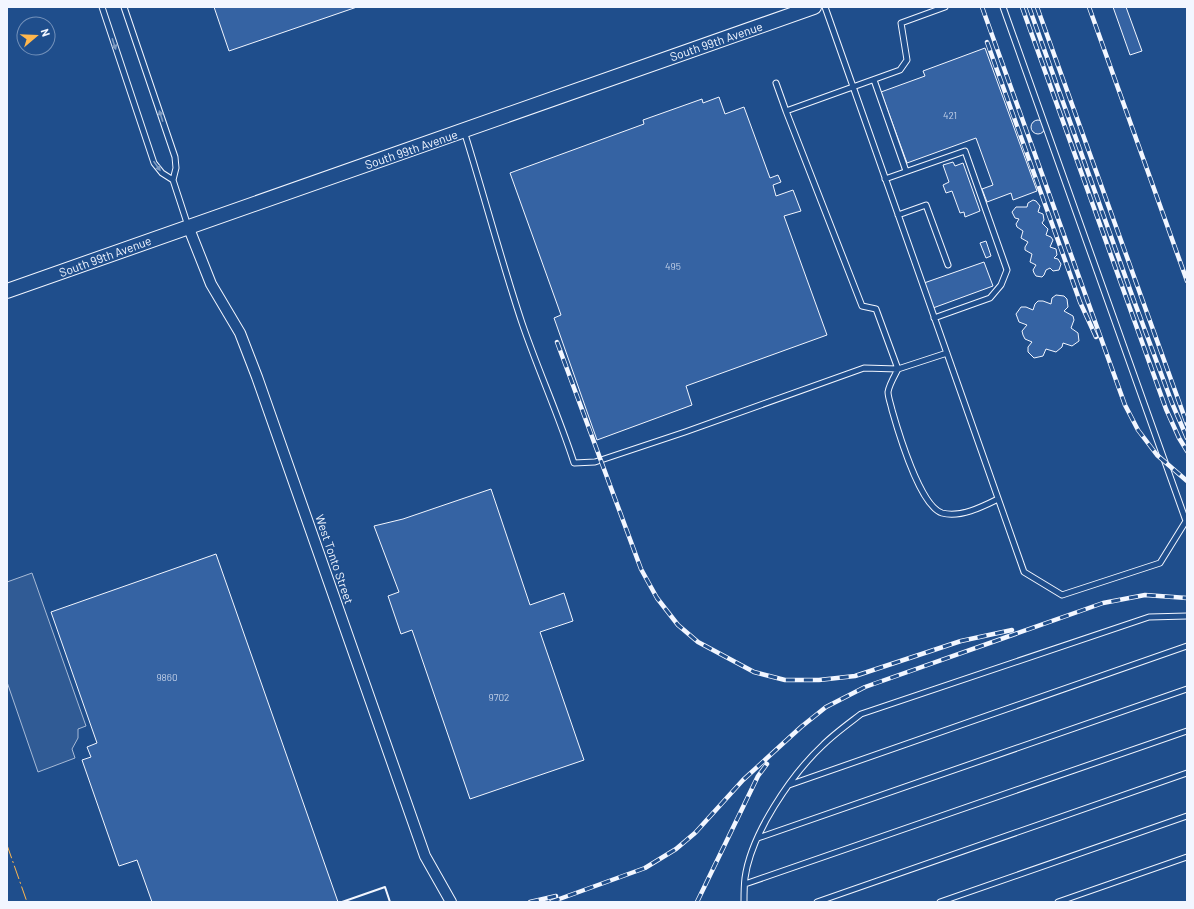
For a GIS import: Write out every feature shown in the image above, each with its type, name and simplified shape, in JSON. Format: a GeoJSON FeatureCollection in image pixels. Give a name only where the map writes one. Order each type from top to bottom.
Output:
{"type":"FeatureCollection","features":[{"type":"Feature","properties":{"kind":"main road","name":"South 99th Avenue"},"geometry":{"type":"LineString","coordinates":[[7,291],[188,226],[814,7]]}},
{"type":"Feature","properties":{"kind":"street","name":"West Tonto Street"},"geometry":{"type":"LineString","coordinates":[[188,226],[212,284],[240,333],[257,377],[425,856],[451,902]]}},
{"type":"Feature","properties":{"kind":"lane"},"geometry":{"type":"LineString","coordinates":[[102,7],[154,163],[162,174],[173,180]]}},
{"type":"Feature","properties":{"kind":"lane"},"geometry":{"type":"LineString","coordinates":[[124,7],[175,157],[176,168],[173,180],[188,226]]}},
{"type":"Feature","properties":{"kind":"lane"},"geometry":{"type":"LineString","coordinates":[[825,7],[1024,572],[1062,596],[1160,563],[1186,521],[1003,7]]}},
{"type":"Feature","properties":{"kind":"lane"},"geometry":{"type":"LineString","coordinates":[[786,111],[900,70],[907,60],[901,23],[945,7]]}},
{"type":"Feature","properties":{"kind":"lane"},"geometry":{"type":"LineString","coordinates":[[874,80],[906,171]]}},
{"type":"Feature","properties":{"kind":"lane"},"geometry":{"type":"LineString","coordinates":[[776,83],[862,306],[876,309],[898,369],[888,392],[898,432],[915,478],[936,509],[942,513],[960,513],[998,499]]}},
{"type":"Feature","properties":{"kind":"lane"},"geometry":{"type":"LineString","coordinates":[[463,130],[487,204],[498,251],[518,311],[564,429],[574,463],[595,462],[685,432],[864,368],[898,369],[947,353]]}},
{"type":"Feature","properties":{"kind":"lane"},"geometry":{"type":"LineString","coordinates":[[885,179],[965,150],[1007,270],[1001,285],[990,298],[934,318]]}},
{"type":"Feature","properties":{"kind":"lane"},"geometry":{"type":"LineString","coordinates":[[898,216],[926,205],[948,266]]}},
{"type":"Feature","properties":{"kind":"lane"},"geometry":{"type":"LineString","coordinates":[[744,902],[745,877],[758,838],[788,786],[823,745],[861,714],[1149,616],[1187,616]]}},
{"type":"Feature","properties":{"kind":"lane"},"geometry":{"type":"LineString","coordinates":[[788,786],[1187,646]]}},
{"type":"Feature","properties":{"kind":"lane"},"geometry":{"type":"LineString","coordinates":[[758,838],[1187,689]]}},
{"type":"Feature","properties":{"kind":"lane"},"geometry":{"type":"LineString","coordinates":[[745,884],[1187,731]]}},
{"type":"Feature","properties":{"kind":"lane"},"geometry":{"type":"LineString","coordinates":[[817,902],[1187,773]]}},
{"type":"Feature","properties":{"kind":"lane"},"geometry":{"type":"LineString","coordinates":[[940,902],[1187,816]]}},
{"type":"Feature","properties":{"kind":"lane"},"geometry":{"type":"LineString","coordinates":[[1058,902],[1187,857]]}},
{"type":"Feature","properties":{"kind":"shaded area"},"geometry":{"type":"Polygon","coordinates":[[[32,573],[86,726],[78,729],[78,738],[72,749],[75,758],[38,772],[7,682],[7,582],[32,573]]]}},
{"type":"Feature","properties":{"kind":"building"},"geometry":{"type":"Polygon","coordinates":[[[214,7],[357,7],[229,51],[214,7]]]}},
{"type":"Feature","properties":{"kind":"building"},"geometry":{"type":"Polygon","coordinates":[[[1113,7],[1126,7],[1142,51],[1130,55],[1113,7]]]}},
{"type":"Feature","properties":{"kind":"building"},"geometry":{"type":"Polygon","coordinates":[[[985,48],[1037,191],[1013,200],[1011,193],[987,202],[982,189],[993,185],[976,138],[907,163],[881,92],[925,76],[923,71],[985,48]]]}},
{"type":"Feature","properties":{"kind":"building"},"geometry":{"type":"Polygon","coordinates":[[[719,97],[725,114],[744,107],[770,178],[778,175],[781,182],[773,185],[776,196],[793,190],[801,211],[784,216],[827,335],[686,386],[692,405],[597,440],[554,318],[561,315],[510,173],[644,124],[643,120],[702,99],[703,103],[719,97]]]}},
{"type":"Feature","properties":{"kind":"building"},"geometry":{"type":"Polygon","coordinates":[[[1038,120],[1043,122],[1045,127],[1043,132],[1038,134],[1033,132],[1031,127],[1033,122],[1038,120]]]}},
{"type":"Feature","properties":{"kind":"building"},"geometry":{"type":"Polygon","coordinates":[[[953,162],[955,166],[963,163],[980,211],[965,217],[964,212],[960,213],[952,191],[946,193],[943,185],[949,182],[943,165],[953,162]]]}},
{"type":"Feature","properties":{"kind":"building"},"geometry":{"type":"Polygon","coordinates":[[[1033,200],[1040,206],[1038,212],[1043,214],[1044,220],[1042,223],[1048,229],[1046,235],[1051,237],[1053,240],[1050,247],[1056,249],[1057,255],[1054,258],[1058,259],[1061,264],[1059,270],[1053,271],[1050,268],[1046,270],[1042,277],[1036,276],[1034,273],[1033,270],[1036,265],[1030,262],[1032,254],[1025,250],[1028,242],[1021,238],[1023,231],[1017,227],[1016,224],[1019,219],[1015,218],[1012,212],[1016,207],[1027,207],[1028,203],[1033,200]]]}},
{"type":"Feature","properties":{"kind":"building"},"geometry":{"type":"Polygon","coordinates":[[[986,241],[991,256],[986,258],[980,243],[986,241]]]}},
{"type":"Feature","properties":{"kind":"building"},"geometry":{"type":"Polygon","coordinates":[[[984,262],[993,286],[933,308],[924,283],[984,262]]]}},
{"type":"Feature","properties":{"kind":"building"},"geometry":{"type":"Polygon","coordinates":[[[1056,295],[1064,296],[1067,299],[1068,307],[1064,311],[1073,316],[1074,320],[1071,328],[1078,333],[1079,341],[1072,346],[1063,343],[1062,347],[1056,352],[1046,349],[1043,356],[1034,358],[1028,352],[1028,347],[1032,342],[1025,339],[1022,331],[1027,325],[1019,322],[1016,314],[1021,307],[1026,307],[1033,310],[1038,301],[1051,304],[1052,298],[1056,295]]]}},
{"type":"Feature","properties":{"kind":"building"},"geometry":{"type":"Polygon","coordinates":[[[491,489],[530,605],[564,593],[573,621],[540,632],[584,760],[470,799],[412,630],[401,634],[388,596],[399,592],[374,526],[403,519],[491,489]]]}},
{"type":"Feature","properties":{"kind":"building"},"geometry":{"type":"Polygon","coordinates":[[[216,554],[338,902],[152,902],[137,860],[119,866],[82,760],[91,757],[87,747],[97,743],[51,612],[216,554]]]}},
{"type":"Feature","properties":{"kind":"railway"},"geometry":{"type":"LineString","coordinates":[[982,7],[1125,405],[1138,430],[1157,455],[1187,481]]}},
{"type":"Feature","properties":{"kind":"railway"},"geometry":{"type":"LineString","coordinates":[[1022,7],[1166,409],[1179,438],[1187,451]]}},
{"type":"Feature","properties":{"kind":"railway"},"geometry":{"type":"LineString","coordinates":[[1029,7],[1133,298],[1172,403],[1187,438]]}},
{"type":"Feature","properties":{"kind":"railway"},"geometry":{"type":"LineString","coordinates":[[1037,7],[1187,424]]}},
{"type":"Feature","properties":{"kind":"railway"},"geometry":{"type":"LineString","coordinates":[[1089,7],[1187,281]]}},
{"type":"Feature","properties":{"kind":"railway"},"geometry":{"type":"LineString","coordinates":[[987,42],[1080,302],[1096,337]]}},
{"type":"Feature","properties":{"kind":"railway"},"geometry":{"type":"LineString","coordinates":[[557,342],[641,569],[657,598],[678,625],[698,642],[754,672],[785,680],[819,680],[855,676],[961,641],[1012,630]]}},
{"type":"Feature","properties":{"kind":"railway"},"geometry":{"type":"LineString","coordinates":[[551,902],[645,868],[676,849],[695,833],[743,780],[801,727],[826,707],[865,687],[1103,603],[1145,595],[1187,598]]}},
{"type":"Feature","properties":{"kind":"railway"},"geometry":{"type":"LineString","coordinates":[[697,902],[758,776],[767,764]]}},
{"type":"Feature","properties":{"kind":"railway"},"geometry":{"type":"LineString","coordinates":[[530,902],[556,896]]}},
{"type":"Feature","properties":{"kind":"wall"},"geometry":{"type":"LineString","coordinates":[[342,902],[385,887],[390,902]]}},
{"type":"Feature","properties":{"kind":"power"},"geometry":{"type":"LineString","coordinates":[[7,845],[27,902]]}}]}
